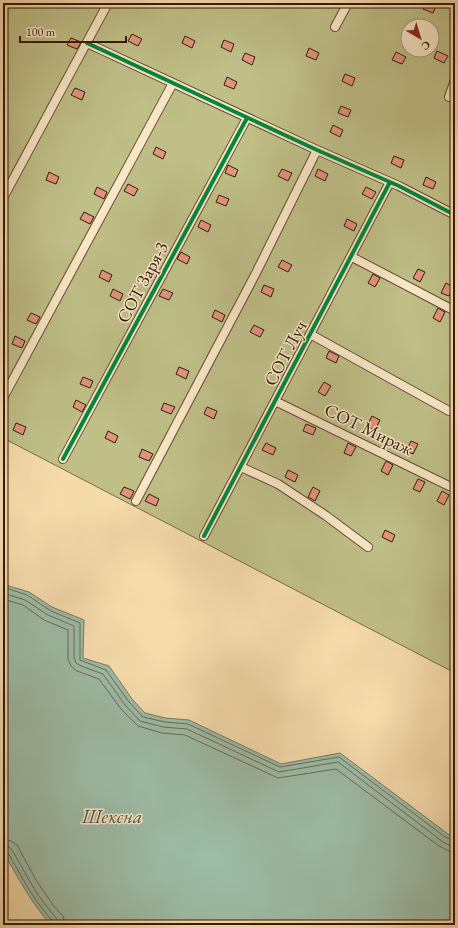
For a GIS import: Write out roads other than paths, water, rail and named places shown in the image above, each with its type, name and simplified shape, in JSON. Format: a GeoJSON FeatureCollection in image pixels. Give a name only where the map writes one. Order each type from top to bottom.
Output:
{"type":"FeatureCollection","features":[{"type":"Feature","properties":{"kind":"street"},"geometry":{"type":"LineString","coordinates":[[3,198],[108,3]]}},
{"type":"Feature","properties":{"kind":"street"},"geometry":{"type":"LineString","coordinates":[[335,27],[348,3]]}},
{"type":"Feature","properties":{"kind":"street"},"geometry":{"type":"LineString","coordinates":[[87,43],[247,118],[390,182],[455,215]]}},
{"type":"Feature","properties":{"kind":"street"},"geometry":{"type":"LineString","coordinates":[[449,97],[455,80]]}},
{"type":"Feature","properties":{"kind":"street"},"geometry":{"type":"LineString","coordinates":[[3,398],[173,84]]}},
{"type":"Feature","properties":{"kind":"street","name":"СОТ Заря-3"},"geometry":{"type":"LineString","coordinates":[[63,459],[247,118]]}},
{"type":"Feature","properties":{"kind":"street"},"geometry":{"type":"LineString","coordinates":[[136,501],[257,271],[317,150]]}},
{"type":"Feature","properties":{"kind":"street","name":"СОТ Луч"},"geometry":{"type":"LineString","coordinates":[[204,536],[352,257],[390,182]]}},
{"type":"Feature","properties":{"kind":"street"},"geometry":{"type":"LineString","coordinates":[[352,257],[455,311]]}},
{"type":"Feature","properties":{"kind":"street"},"geometry":{"type":"LineString","coordinates":[[310,334],[453,412]]}},
{"type":"Feature","properties":{"kind":"street","name":"СОТ Мираж"},"geometry":{"type":"LineString","coordinates":[[275,401],[449,486]]}},
{"type":"Feature","properties":{"kind":"street"},"geometry":{"type":"LineString","coordinates":[[241,467],[278,484],[325,515],[368,547]]}},
{"type":"Feature","properties":{"kind":"water","name":"Шексна"},"geometry":{"type":"Polygon","coordinates":[[[3,582],[6,585],[29,592],[52,607],[84,620],[83,658],[109,666],[132,699],[145,713],[165,718],[189,720],[281,764],[340,753],[455,838],[455,925],[51,925],[31,899],[3,852],[3,582]]]}}]}
